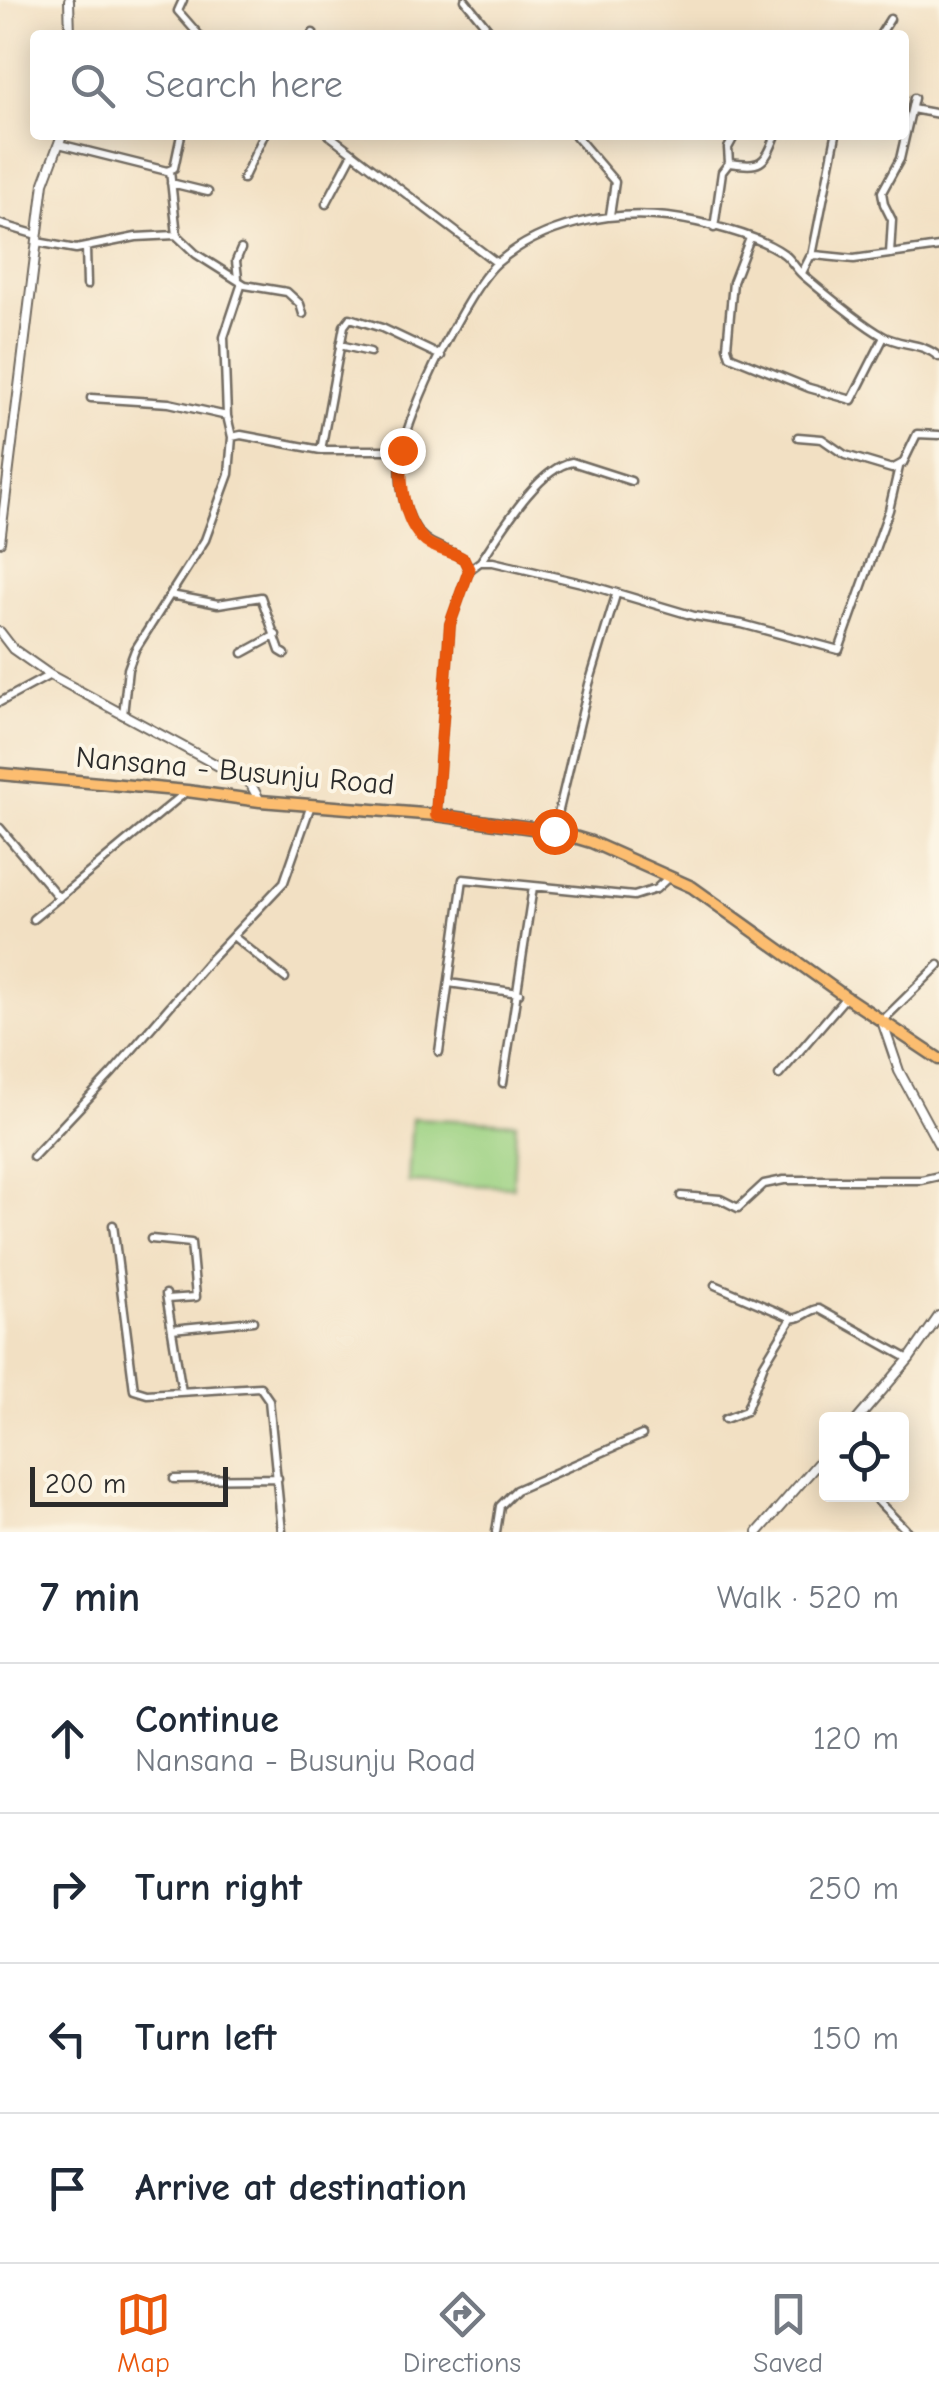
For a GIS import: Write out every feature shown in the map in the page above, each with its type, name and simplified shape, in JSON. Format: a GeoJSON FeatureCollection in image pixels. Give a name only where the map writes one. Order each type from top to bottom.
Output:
{"type":"FeatureCollection","features":[{"type":"Feature","properties":{"kind":"main road","name":"Nansana - Busunju Road"},"geometry":{"type":"LineString","coordinates":[[0,774],[436,815],[554,831],[626,854],[692,886],[939,1059]]}},
{"type":"Feature","properties":{"kind":"street"},"geometry":{"type":"LineString","coordinates":[[68,0],[70,30]]}},
{"type":"Feature","properties":{"kind":"street"},"geometry":{"type":"LineString","coordinates":[[183,0],[178,11],[195,30]]}},
{"type":"Feature","properties":{"kind":"street"},"geometry":{"type":"LineString","coordinates":[[464,0],[490,30]]}},
{"type":"Feature","properties":{"kind":"street"},"geometry":{"type":"LineString","coordinates":[[883,30],[890,18]]}},
{"type":"Feature","properties":{"kind":"street"},"geometry":{"type":"LineString","coordinates":[[909,122],[914,98]]}},
{"type":"Feature","properties":{"kind":"street"},"geometry":{"type":"LineString","coordinates":[[912,109],[939,114]]}},
{"type":"Feature","properties":{"kind":"street"},"geometry":{"type":"LineString","coordinates":[[0,542],[44,183],[61,140]]}},
{"type":"Feature","properties":{"kind":"street"},"geometry":{"type":"LineString","coordinates":[[64,140],[170,171]]}},
{"type":"Feature","properties":{"kind":"street"},"geometry":{"type":"LineString","coordinates":[[180,140],[170,171],[178,236],[196,254],[240,281],[287,292],[300,304],[302,314]]}},
{"type":"Feature","properties":{"kind":"street"},"geometry":{"type":"LineString","coordinates":[[243,180],[262,140]]}},
{"type":"Feature","properties":{"kind":"street"},"geometry":{"type":"LineString","coordinates":[[335,140],[496,263]]}},
{"type":"Feature","properties":{"kind":"street"},"geometry":{"type":"LineString","coordinates":[[580,140],[614,182],[610,216]]}},
{"type":"Feature","properties":{"kind":"street"},"geometry":{"type":"LineString","coordinates":[[714,228],[722,172],[728,163],[732,140]]}},
{"type":"Feature","properties":{"kind":"street"},"geometry":{"type":"LineString","coordinates":[[728,163],[745,167],[763,162],[774,140]]}},
{"type":"Feature","properties":{"kind":"street"},"geometry":{"type":"LineString","coordinates":[[802,274],[812,256],[835,140]]}},
{"type":"Feature","properties":{"kind":"street"},"geometry":{"type":"LineString","coordinates":[[890,254],[892,220],[882,192],[900,159],[905,140]]}},
{"type":"Feature","properties":{"kind":"street"},"geometry":{"type":"LineString","coordinates":[[326,204],[352,154]]}},
{"type":"Feature","properties":{"kind":"street"},"geometry":{"type":"LineString","coordinates":[[171,183],[208,192]]}},
{"type":"Feature","properties":{"kind":"street"},"geometry":{"type":"LineString","coordinates":[[469,570],[464,559],[426,541],[414,527],[402,488],[402,450],[470,298],[496,263],[525,244],[610,216],[670,218],[714,228],[785,254],[802,274],[884,337],[925,347],[939,356]]}},
{"type":"Feature","properties":{"kind":"street"},"geometry":{"type":"LineString","coordinates":[[0,224],[37,238],[86,248],[136,237],[178,236]]}},
{"type":"Feature","properties":{"kind":"street"},"geometry":{"type":"LineString","coordinates":[[750,238],[734,282],[727,347],[730,356],[808,388],[852,400],[884,337]]}},
{"type":"Feature","properties":{"kind":"street"},"geometry":{"type":"LineString","coordinates":[[812,256],[854,258],[939,247]]}},
{"type":"Feature","properties":{"kind":"street"},"geometry":{"type":"LineString","coordinates":[[86,248],[88,286]]}},
{"type":"Feature","properties":{"kind":"street"},"geometry":{"type":"LineString","coordinates":[[123,715],[128,668],[135,650],[205,540],[229,474],[232,438],[227,416],[224,337],[240,281],[236,261],[241,249]]}},
{"type":"Feature","properties":{"kind":"street"},"geometry":{"type":"LineString","coordinates":[[321,450],[340,346],[350,318],[382,328],[441,356]]}},
{"type":"Feature","properties":{"kind":"street"},"geometry":{"type":"LineString","coordinates":[[340,346],[370,352]]}},
{"type":"Feature","properties":{"kind":"street"},"geometry":{"type":"LineString","coordinates":[[92,398],[169,403],[227,416]]}},
{"type":"Feature","properties":{"kind":"street"},"geometry":{"type":"LineString","coordinates":[[480,562],[586,584],[616,595],[839,650],[890,510],[899,467],[916,434],[939,434]]}},
{"type":"Feature","properties":{"kind":"street"},"geometry":{"type":"LineString","coordinates":[[232,438],[241,435],[321,450],[402,450]]}},
{"type":"Feature","properties":{"kind":"street"},"geometry":{"type":"LineString","coordinates":[[798,437],[822,439],[845,455],[892,469],[899,467]]}},
{"type":"Feature","properties":{"kind":"street"},"geometry":{"type":"LineString","coordinates":[[436,815],[450,624],[469,570],[480,562],[538,485],[562,464],[572,462],[631,481]]}},
{"type":"Feature","properties":{"kind":"street"},"geometry":{"type":"LineString","coordinates":[[171,595],[218,604],[261,597],[280,651],[285,654]]}},
{"type":"Feature","properties":{"kind":"street"},"geometry":{"type":"LineString","coordinates":[[554,831],[589,684],[616,595]]}},
{"type":"Feature","properties":{"kind":"street"},"geometry":{"type":"LineString","coordinates":[[0,632],[14,648],[50,675],[250,784],[260,801]]}},
{"type":"Feature","properties":{"kind":"street"},"geometry":{"type":"LineString","coordinates":[[244,654],[276,635]]}},
{"type":"Feature","properties":{"kind":"street"},"geometry":{"type":"LineString","coordinates":[[0,702],[50,675]]}},
{"type":"Feature","properties":{"kind":"street"},"geometry":{"type":"LineString","coordinates":[[33,919],[187,791]]}},
{"type":"Feature","properties":{"kind":"street"},"geometry":{"type":"LineString","coordinates":[[33,1157],[284,882],[312,803]]}},
{"type":"Feature","properties":{"kind":"street"},"geometry":{"type":"LineString","coordinates":[[0,828],[59,898]]}},
{"type":"Feature","properties":{"kind":"street"},"geometry":{"type":"LineString","coordinates":[[440,1052],[463,879],[634,896],[656,888],[670,876]]}},
{"type":"Feature","properties":{"kind":"street"},"geometry":{"type":"LineString","coordinates":[[502,1082],[534,887]]}},
{"type":"Feature","properties":{"kind":"street"},"geometry":{"type":"LineString","coordinates":[[232,936],[285,978]]}},
{"type":"Feature","properties":{"kind":"street"},"geometry":{"type":"LineString","coordinates":[[939,964],[882,1022],[899,1071],[939,1145]]}},
{"type":"Feature","properties":{"kind":"street"},"geometry":{"type":"LineString","coordinates":[[449,983],[518,994]]}},
{"type":"Feature","properties":{"kind":"street"},"geometry":{"type":"LineString","coordinates":[[779,1075],[846,997]]}},
{"type":"Feature","properties":{"kind":"street"},"geometry":{"type":"LineString","coordinates":[[681,1196],[720,1199],[738,1208],[764,1184],[784,1180],[921,1180],[939,1176]]}},
{"type":"Feature","properties":{"kind":"street"},"geometry":{"type":"LineString","coordinates":[[114,1225],[134,1390],[147,1394],[260,1387],[264,1390],[269,1400],[282,1532]]}},
{"type":"Feature","properties":{"kind":"street"},"geometry":{"type":"LineString","coordinates":[[151,1239],[191,1243],[196,1297],[167,1297],[182,1392]]}},
{"type":"Feature","properties":{"kind":"street"},"geometry":{"type":"LineString","coordinates":[[715,1285],[792,1318]]}},
{"type":"Feature","properties":{"kind":"street"},"geometry":{"type":"LineString","coordinates":[[725,1419],[746,1411],[764,1364],[792,1318],[818,1309],[909,1359]]}},
{"type":"Feature","properties":{"kind":"street"},"geometry":{"type":"LineString","coordinates":[[863,1412],[909,1359],[939,1316]]}},
{"type":"Feature","properties":{"kind":"street"},"geometry":{"type":"LineString","coordinates":[[172,1329],[252,1321]]}},
{"type":"Feature","properties":{"kind":"street"},"geometry":{"type":"LineString","coordinates":[[496,1532],[500,1506],[516,1490],[642,1435]]}},
{"type":"Feature","properties":{"kind":"street"},"geometry":{"type":"LineString","coordinates":[[758,1532],[819,1462]]}},
{"type":"Feature","properties":{"kind":"street"},"geometry":{"type":"LineString","coordinates":[[174,1479],[278,1478]]}},
{"type":"Feature","properties":{"kind":"street"},"geometry":{"type":"LineString","coordinates":[[879,1502],[908,1532]]}},
{"type":"Feature","properties":{"kind":"green space"},"geometry":{"type":"Polygon","coordinates":[[[412,1118],[516,1123],[513,1187],[408,1182],[412,1118]]]}},
{"type":"Feature","properties":{"kind":"route"},"geometry":{"type":"LineString","coordinates":[[402,450],[402,488],[414,527],[426,541],[458,554],[469,570],[450,624],[436,815],[554,831]]}}]}
